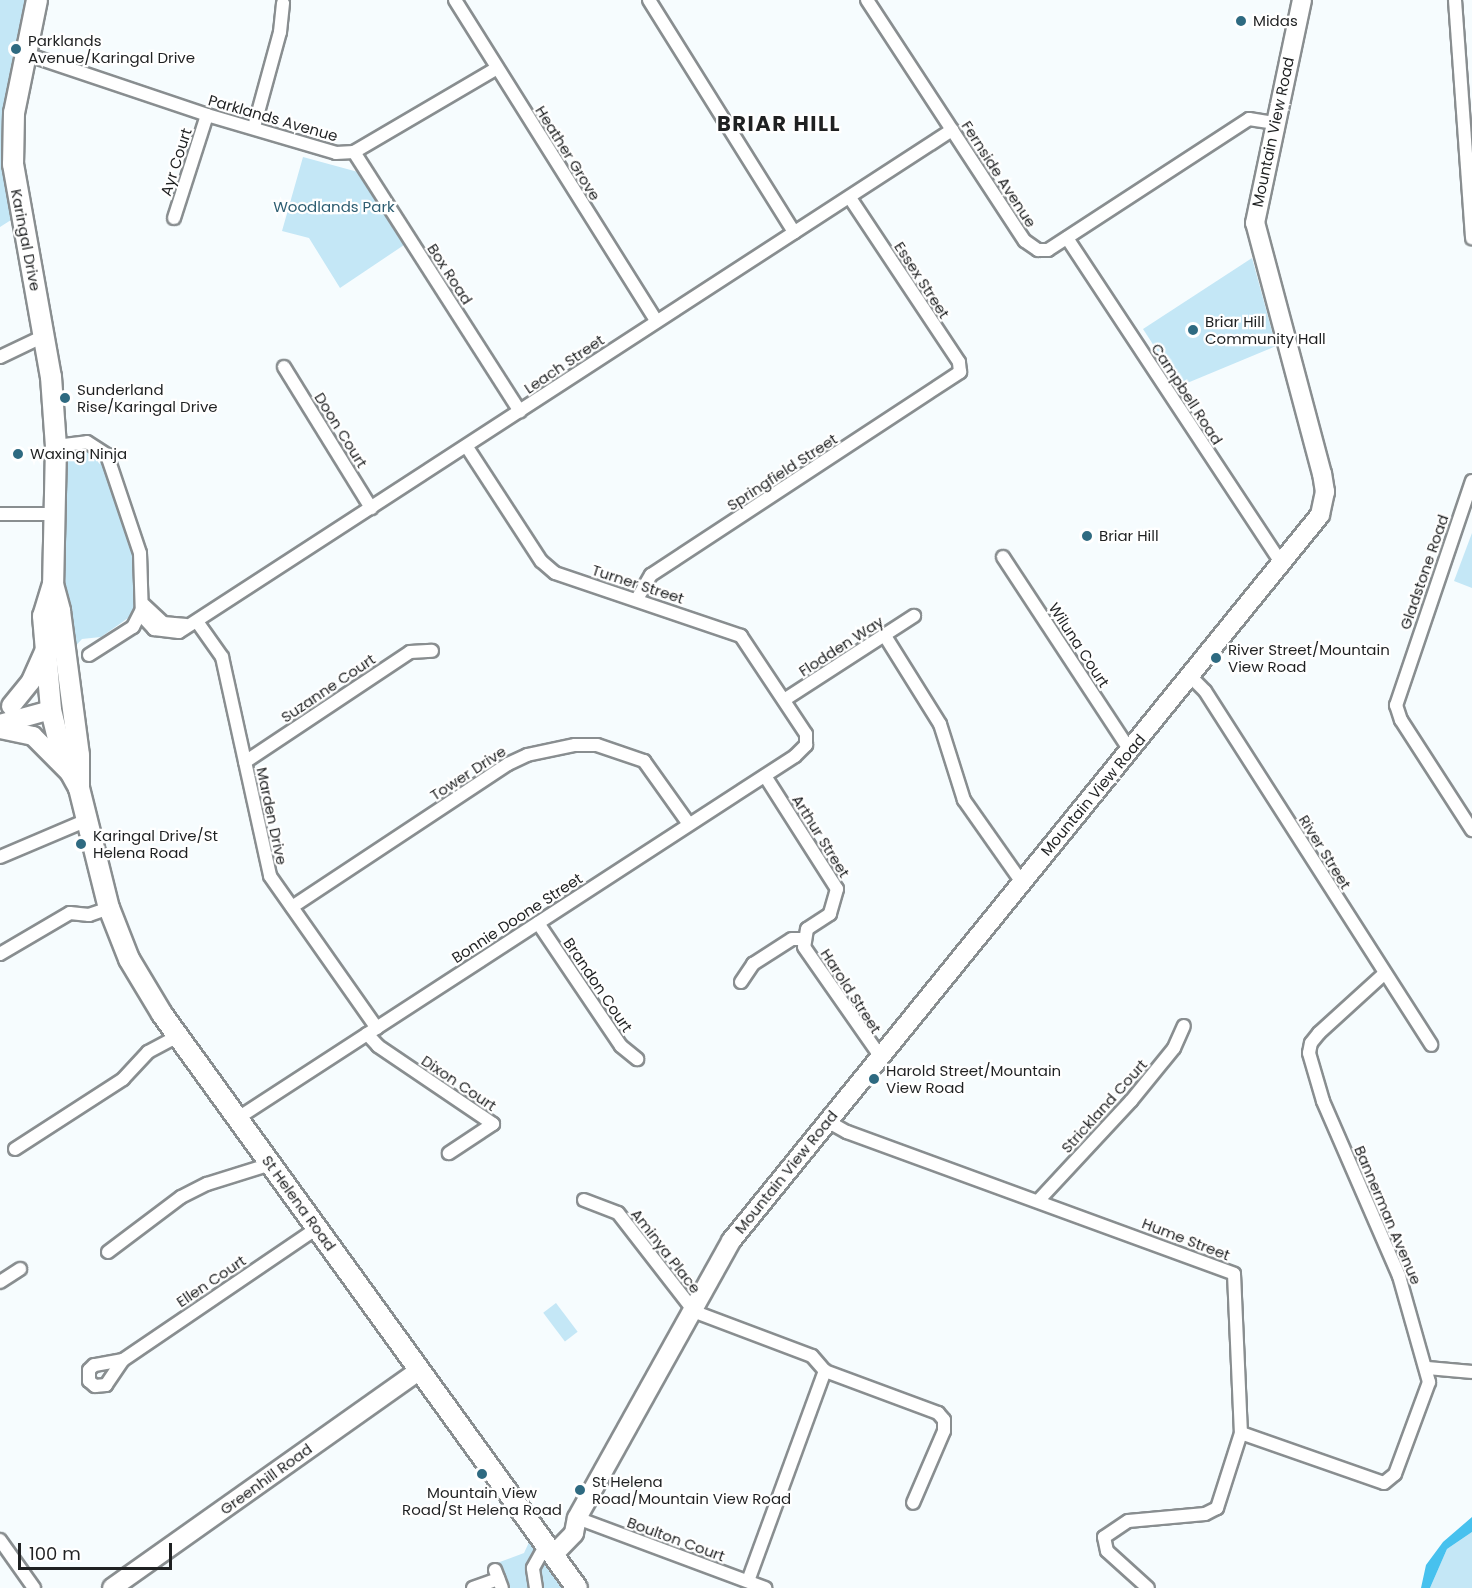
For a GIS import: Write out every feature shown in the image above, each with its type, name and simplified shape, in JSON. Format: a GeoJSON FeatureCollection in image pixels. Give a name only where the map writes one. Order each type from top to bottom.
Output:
{"type":"FeatureCollection","features":[{"type":"Feature","properties":{"kind":"main road","name":"Karingal Drive"},"geometry":{"type":"LineString","coordinates":[[37,0],[14,113],[13,164],[44,336],[56,446],[53,584],[60,611],[69,700]]}},
{"type":"Feature","properties":{"kind":"main road","name":"Karingal Drive"},"geometry":{"type":"LineString","coordinates":[[49,703],[44,652],[44,608],[53,584]]}},
{"type":"Feature","properties":{"kind":"main road"},"geometry":{"type":"LineString","coordinates":[[49,703],[69,700]]}},
{"type":"Feature","properties":{"kind":"main road","name":"St Helena Road"},"geometry":{"type":"LineString","coordinates":[[69,700],[79,755],[75,781]]}},
{"type":"Feature","properties":{"kind":"main road","name":"St Helena Road"},"geometry":{"type":"LineString","coordinates":[[49,703],[87,820],[109,908],[129,960],[178,1036],[420,1370],[547,1552],[577,1588]]}},
{"type":"Feature","properties":{"kind":"street","name":"Heather Grove"},"geometry":{"type":"LineString","coordinates":[[455,0],[656,321]]}},
{"type":"Feature","properties":{"kind":"street"},"geometry":{"type":"LineString","coordinates":[[649,0],[794,232]]}},
{"type":"Feature","properties":{"kind":"street","name":"Fernside Avenue"},"geometry":{"type":"LineString","coordinates":[[867,0],[1031,247],[1048,250],[1249,119],[1274,123]]}},
{"type":"Feature","properties":{"kind":"street","name":"Mountain View Road"},"geometry":{"type":"LineString","coordinates":[[547,1552],[577,1518],[691,1309],[731,1241],[1022,881],[1192,678],[1316,524],[1325,492],[1256,232],[1256,206],[1302,0]]}},
{"type":"Feature","properties":{"kind":"street"},"geometry":{"type":"LineString","coordinates":[[1447,0],[1455,39]]}},
{"type":"Feature","properties":{"kind":"street"},"geometry":{"type":"LineString","coordinates":[[1455,0],[1455,39],[1472,238]]}},
{"type":"Feature","properties":{"kind":"street"},"geometry":{"type":"LineString","coordinates":[[254,127],[280,32],[283,3]]}},
{"type":"Feature","properties":{"kind":"street","name":"Parklands Avenue"},"geometry":{"type":"LineString","coordinates":[[26,54],[207,116],[254,127],[336,153],[354,152],[497,68]]}},
{"type":"Feature","properties":{"kind":"street","name":"Ayr Court"},"geometry":{"type":"LineString","coordinates":[[174,218],[207,116]]}},
{"type":"Feature","properties":{"kind":"street","name":"Leach Street"},"geometry":{"type":"LineString","coordinates":[[196,624],[656,321],[850,198],[952,130]]}},
{"type":"Feature","properties":{"kind":"street","name":"Box Road"},"geometry":{"type":"LineString","coordinates":[[354,152],[520,412]]}},
{"type":"Feature","properties":{"kind":"street","name":"Essex Street"},"geometry":{"type":"LineString","coordinates":[[850,198],[958,362],[960,372],[954,379]]}},
{"type":"Feature","properties":{"kind":"street","name":"Campbell Road"},"geometry":{"type":"LineString","coordinates":[[1067,238],[1283,565]]}},
{"type":"Feature","properties":{"kind":"street"},"geometry":{"type":"LineString","coordinates":[[0,357],[44,336]]}},
{"type":"Feature","properties":{"kind":"street","name":"Doon Court"},"geometry":{"type":"LineString","coordinates":[[284,367],[371,508]]}},
{"type":"Feature","properties":{"kind":"street","name":"Springfield Street"},"geometry":{"type":"LineString","coordinates":[[637,599],[651,575],[954,379]]}},
{"type":"Feature","properties":{"kind":"street"},"geometry":{"type":"LineString","coordinates":[[56,446],[87,442],[107,455],[138,541],[144,605],[133,627],[89,655]]}},
{"type":"Feature","properties":{"kind":"street","name":"Turner Street"},"geometry":{"type":"LineString","coordinates":[[467,447],[547,567],[564,577],[637,599],[738,634],[784,700],[807,740]]}},
{"type":"Feature","properties":{"kind":"street","name":"Gladstone Road"},"geometry":{"type":"LineString","coordinates":[[1472,481],[1396,705],[1401,720],[1472,830]]}},
{"type":"Feature","properties":{"kind":"street"},"geometry":{"type":"LineString","coordinates":[[0,514],[55,514]]}},
{"type":"Feature","properties":{"kind":"street","name":"Wiluna Court"},"geometry":{"type":"LineString","coordinates":[[1003,557],[1130,750]]}},
{"type":"Feature","properties":{"kind":"street"},"geometry":{"type":"LineString","coordinates":[[144,605],[162,628],[196,624]]}},
{"type":"Feature","properties":{"kind":"street","name":"Flodden Way"},"geometry":{"type":"LineString","coordinates":[[784,700],[914,616]]}},
{"type":"Feature","properties":{"kind":"street","name":"Marden Drive"},"geometry":{"type":"LineString","coordinates":[[196,624],[222,657],[268,870],[372,1031]]}},
{"type":"Feature","properties":{"kind":"street"},"geometry":{"type":"LineString","coordinates":[[885,636],[939,723],[964,800],[1022,881]]}},
{"type":"Feature","properties":{"kind":"street","name":"Suzanne Court"},"geometry":{"type":"LineString","coordinates":[[245,762],[410,652],[432,651]]}},
{"type":"Feature","properties":{"kind":"street"},"geometry":{"type":"LineString","coordinates":[[6,709],[31,681],[44,652]]}},
{"type":"Feature","properties":{"kind":"street","name":"River Street"},"geometry":{"type":"LineString","coordinates":[[1192,678],[1205,691],[1431,1045]]}},
{"type":"Feature","properties":{"kind":"street"},"geometry":{"type":"LineString","coordinates":[[6,709],[49,703]]}},
{"type":"Feature","properties":{"kind":"street"},"geometry":{"type":"LineString","coordinates":[[0,727],[49,703]]}},
{"type":"Feature","properties":{"kind":"street"},"geometry":{"type":"LineString","coordinates":[[0,727],[33,736],[75,781]]}},
{"type":"Feature","properties":{"kind":"street","name":"Bonnie Doone Street"},"geometry":{"type":"LineString","coordinates":[[238,1118],[765,776],[802,751],[807,740]]}},
{"type":"Feature","properties":{"kind":"street","name":"Tower Drive"},"geometry":{"type":"LineString","coordinates":[[291,907],[508,764],[527,755],[575,745],[597,745],[644,761],[689,824]]}},
{"type":"Feature","properties":{"kind":"street","name":"Arthur Street"},"geometry":{"type":"LineString","coordinates":[[765,776],[837,889],[830,914],[807,929],[804,939]]}},
{"type":"Feature","properties":{"kind":"street"},"geometry":{"type":"LineString","coordinates":[[0,857],[87,820]]}},
{"type":"Feature","properties":{"kind":"street"},"geometry":{"type":"LineString","coordinates":[[0,954],[70,913],[89,915],[109,908]]}},
{"type":"Feature","properties":{"kind":"street","name":"Brandon Court"},"geometry":{"type":"LineString","coordinates":[[538,922],[621,1047],[638,1059]]}},
{"type":"Feature","properties":{"kind":"street"},"geometry":{"type":"LineString","coordinates":[[741,982],[753,964],[792,939],[804,939]]}},
{"type":"Feature","properties":{"kind":"street","name":"Harold Street"},"geometry":{"type":"LineString","coordinates":[[804,939],[817,966],[880,1056]]}},
{"type":"Feature","properties":{"kind":"street","name":"Bannerman Avenue"},"geometry":{"type":"LineString","coordinates":[[1240,1433],[1375,1483],[1387,1482],[1395,1474],[1429,1382],[1428,1368],[1399,1276],[1323,1101],[1309,1053],[1311,1043],[1319,1033],[1385,973]]}},
{"type":"Feature","properties":{"kind":"street","name":"Strickland Court"},"geometry":{"type":"LineString","coordinates":[[1038,1201],[1131,1101],[1174,1048],[1184,1026]]}},
{"type":"Feature","properties":{"kind":"street","name":"Dixon Court"},"geometry":{"type":"LineString","coordinates":[[372,1031],[378,1046],[493,1124],[449,1153]]}},
{"type":"Feature","properties":{"kind":"street"},"geometry":{"type":"LineString","coordinates":[[15,1149],[123,1080],[148,1052],[178,1036]]}},
{"type":"Feature","properties":{"kind":"street","name":"Hume Street"},"geometry":{"type":"LineString","coordinates":[[827,1121],[847,1132],[1234,1274],[1240,1433],[1214,1511],[1128,1521],[1104,1537],[1107,1551],[1148,1588]]}},
{"type":"Feature","properties":{"kind":"street"},"geometry":{"type":"LineString","coordinates":[[108,1252],[181,1197],[207,1184],[271,1164]]}},
{"type":"Feature","properties":{"kind":"street","name":"Aminya Place"},"geometry":{"type":"LineString","coordinates":[[584,1200],[601,1203],[618,1213],[691,1309]]}},
{"type":"Feature","properties":{"kind":"street","name":"Ellen Court"},"geometry":{"type":"LineString","coordinates":[[123,1360],[317,1228]]}},
{"type":"Feature","properties":{"kind":"street"},"geometry":{"type":"LineString","coordinates":[[0,1282],[20,1269]]}},
{"type":"Feature","properties":{"kind":"street"},"geometry":{"type":"LineString","coordinates":[[691,1309],[812,1356],[825,1371],[941,1416],[944,1431],[913,1503]]}},
{"type":"Feature","properties":{"kind":"street"},"geometry":{"type":"LineString","coordinates":[[1428,1368],[1472,1372]]}},
{"type":"Feature","properties":{"kind":"street","name":"Greenhill Road"},"geometry":{"type":"LineString","coordinates":[[112,1588],[420,1370]]}},
{"type":"Feature","properties":{"kind":"street"},"geometry":{"type":"LineString","coordinates":[[747,1581],[825,1371]]}},
{"type":"Feature","properties":{"kind":"street","name":"Boulton Court"},"geometry":{"type":"LineString","coordinates":[[577,1518],[765,1588]]}},
{"type":"Feature","properties":{"kind":"street"},"geometry":{"type":"LineString","coordinates":[[0,1540],[33,1588]]}},
{"type":"Feature","properties":{"kind":"street"},"geometry":{"type":"LineString","coordinates":[[536,1588],[533,1568],[547,1552]]}},
{"type":"Feature","properties":{"kind":"street"},"geometry":{"type":"LineString","coordinates":[[473,1588],[498,1579]]}},
{"type":"Feature","properties":{"kind":"green space"},"geometry":{"type":"Polygon","coordinates":[[[0,0],[27,0],[3,116],[3,169],[11,220],[0,227],[0,0]]]}},
{"type":"Feature","properties":{"kind":"green space","name":"Woodlands Park"},"geometry":{"type":"Polygon","coordinates":[[[303,157],[358,172],[404,245],[340,288],[309,238],[282,231],[303,157]]]}},
{"type":"Feature","properties":{"kind":"green space"},"geometry":{"type":"Polygon","coordinates":[[[1252,258],[1276,346],[1180,386],[1143,329],[1252,258]]]}},
{"type":"Feature","properties":{"kind":"green space"},"geometry":{"type":"Polygon","coordinates":[[[84,448],[101,456],[136,558],[138,601],[131,616],[101,637],[82,639],[69,653],[65,577],[67,462],[75,451],[84,448]]]}},
{"type":"Feature","properties":{"kind":"green space"},"geometry":{"type":"Polygon","coordinates":[[[1472,533],[1472,588],[1454,581],[1472,533]]]}},
{"type":"Feature","properties":{"kind":"green space"},"geometry":{"type":"Polygon","coordinates":[[[556,1303],[578,1332],[565,1341],[543,1313],[556,1303]]]}},
{"type":"Feature","properties":{"kind":"green space"},"geometry":{"type":"Polygon","coordinates":[[[1472,1532],[1472,1588],[1430,1588],[1447,1549],[1472,1532]]]}},
{"type":"Feature","properties":{"kind":"green space"},"geometry":{"type":"Polygon","coordinates":[[[531,1538],[536,1546],[528,1574],[530,1588],[506,1588],[497,1563],[524,1553],[531,1538]]]}},
{"type":"Feature","properties":{"kind":"green space"},"geometry":{"type":"Polygon","coordinates":[[[545,1562],[565,1588],[542,1588],[538,1569],[545,1562]]]}},
{"type":"Feature","properties":{"kind":"water"},"geometry":{"type":"Polygon","coordinates":[[[1472,1517],[1472,1532],[1447,1549],[1430,1588],[1421,1588],[1426,1565],[1443,1542],[1472,1517]]]}},
{"type":"Feature","properties":{"kind":"place","name":"Midas"},"geometry":{"type":"Point","coordinates":[1241,21]}},
{"type":"Feature","properties":{"kind":"place","name":"Parklands Avenue/Karingal Drive"},"geometry":{"type":"Point","coordinates":[16,49]}},
{"type":"Feature","properties":{"kind":"place","name":"Briar Hill Community Hall"},"geometry":{"type":"Point","coordinates":[1193,330]}},
{"type":"Feature","properties":{"kind":"place","name":"Sunderland Rise/Karingal Drive"},"geometry":{"type":"Point","coordinates":[65,398]}},
{"type":"Feature","properties":{"kind":"place","name":"Waxing Ninja"},"geometry":{"type":"Point","coordinates":[18,454]}},
{"type":"Feature","properties":{"kind":"place","name":"Briar Hill"},"geometry":{"type":"Point","coordinates":[1087,536]}},
{"type":"Feature","properties":{"kind":"place","name":"River Street/Mountain View Road"},"geometry":{"type":"Point","coordinates":[1216,658]}},
{"type":"Feature","properties":{"kind":"place","name":"Karingal Drive/St Helena Road"},"geometry":{"type":"Point","coordinates":[81,844]}},
{"type":"Feature","properties":{"kind":"place","name":"Harold Street/Mountain View Road"},"geometry":{"type":"Point","coordinates":[874,1079]}},
{"type":"Feature","properties":{"kind":"place","name":"Mountain View Road/St Helena Road"},"geometry":{"type":"Point","coordinates":[482,1474]}},
{"type":"Feature","properties":{"kind":"place","name":"St Helena Road/Mountain View Road"},"geometry":{"type":"Point","coordinates":[580,1490]}},
{"type":"Feature","properties":{"kind":"district","name":"BRIAR HILL"},"geometry":{"type":"Point","coordinates":[779,124]}}]}
